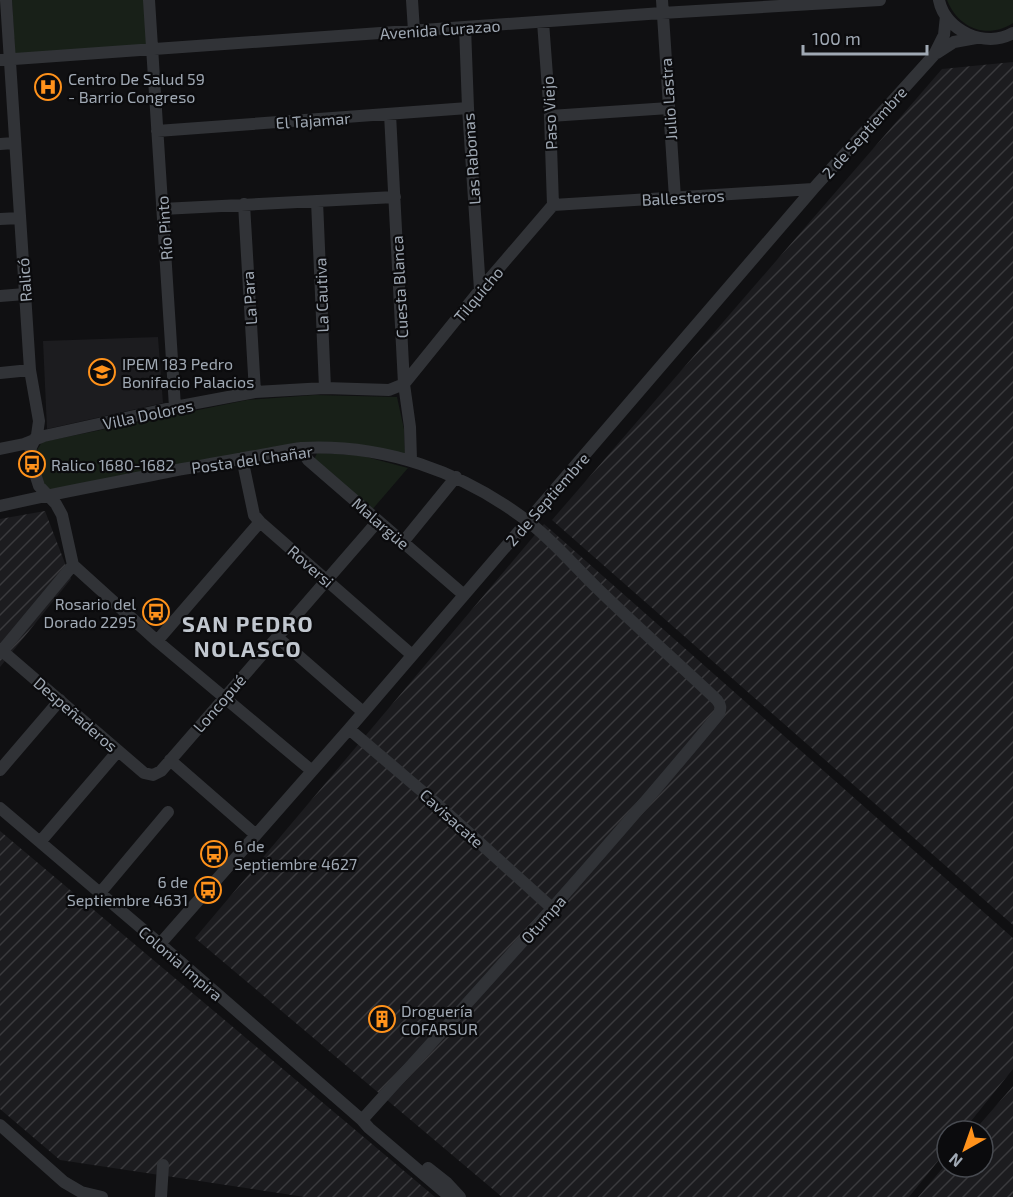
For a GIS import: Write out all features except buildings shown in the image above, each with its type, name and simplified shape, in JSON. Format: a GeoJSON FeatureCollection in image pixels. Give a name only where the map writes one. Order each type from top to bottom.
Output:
{"type":"FeatureCollection","features":[{"type":"Feature","properties":{"kind":"street","name":"Ralicó"},"geometry":{"type":"LineString","coordinates":[[6,0],[4,59],[14,143],[30,370],[39,421],[30,458],[39,486],[56,504],[62,515],[73,565]]}},
{"type":"Feature","properties":{"kind":"street","name":"Río Pinto"},"geometry":{"type":"LineString","coordinates":[[149,0],[175,407]]}},
{"type":"Feature","properties":{"kind":"street"},"geometry":{"type":"LineString","coordinates":[[412,0],[414,31]]}},
{"type":"Feature","properties":{"kind":"street","name":"Julio Lastra"},"geometry":{"type":"LineString","coordinates":[[662,0],[675,198]]}},
{"type":"Feature","properties":{"kind":"street","name":"Avenida Curazao"},"geometry":{"type":"LineString","coordinates":[[4,59],[880,0]]}},
{"type":"Feature","properties":{"kind":"street"},"geometry":{"type":"LineString","coordinates":[[940,5],[958,29],[980,38]]}},
{"type":"Feature","properties":{"kind":"street","name":"2 de Septiembre"},"geometry":{"type":"LineString","coordinates":[[934,55],[944,35],[940,5]]}},
{"type":"Feature","properties":{"kind":"street","name":"Paso Viejo"},"geometry":{"type":"LineString","coordinates":[[543,22],[550,116],[553,205]]}},
{"type":"Feature","properties":{"kind":"street","name":"Las Rabonas"},"geometry":{"type":"LineString","coordinates":[[465,27],[480,290]]}},
{"type":"Feature","properties":{"kind":"street","name":"2 de Septiembre"},"geometry":{"type":"LineString","coordinates":[[160,944],[349,729],[813,189],[934,55],[954,42],[1012,35]]}},
{"type":"Feature","properties":{"kind":"street","name":"El Tajamar"},"geometry":{"type":"LineString","coordinates":[[157,132],[468,108]]}},
{"type":"Feature","properties":{"kind":"street"},"geometry":{"type":"LineString","coordinates":[[550,116],[669,108]]}},
{"type":"Feature","properties":{"kind":"street","name":"Cuesta Blanca"},"geometry":{"type":"LineString","coordinates":[[390,114],[404,384],[410,427],[411,460]]}},
{"type":"Feature","properties":{"kind":"street"},"geometry":{"type":"LineString","coordinates":[[0,144],[14,143]]}},
{"type":"Feature","properties":{"kind":"street","name":"Ballesteros"},"geometry":{"type":"LineString","coordinates":[[553,205],[813,189]]}},
{"type":"Feature","properties":{"kind":"street"},"geometry":{"type":"LineString","coordinates":[[162,209],[395,197]]}},
{"type":"Feature","properties":{"kind":"street","name":"La Cautiva"},"geometry":{"type":"LineString","coordinates":[[317,201],[325,388]]}},
{"type":"Feature","properties":{"kind":"street","name":"La Para"},"geometry":{"type":"LineString","coordinates":[[244,204],[255,392]]}},
{"type":"Feature","properties":{"kind":"street","name":"Tilquicho"},"geometry":{"type":"LineString","coordinates":[[404,384],[553,205]]}},
{"type":"Feature","properties":{"kind":"street"},"geometry":{"type":"LineString","coordinates":[[0,219],[20,218]]}},
{"type":"Feature","properties":{"kind":"street"},"geometry":{"type":"LineString","coordinates":[[0,296],[25,294]]}},
{"type":"Feature","properties":{"kind":"street"},"geometry":{"type":"LineString","coordinates":[[0,372],[30,370]]}},
{"type":"Feature","properties":{"kind":"street","name":"Villa Dolores"},"geometry":{"type":"LineString","coordinates":[[0,449],[44,436],[255,392],[325,388],[389,390],[404,384]]}},
{"type":"Feature","properties":{"kind":"street","name":"Posta del Chañar"},"geometry":{"type":"LineString","coordinates":[[0,506],[47,495],[301,448],[360,450],[411,460],[456,477],[489,495],[528,521],[717,699],[721,709],[719,714]]}},
{"type":"Feature","properties":{"kind":"street","name":"Malargüe"},"geometry":{"type":"LineString","coordinates":[[301,448],[308,460],[464,595]]}},
{"type":"Feature","properties":{"kind":"street","name":"Roversi"},"geometry":{"type":"LineString","coordinates":[[242,458],[254,515],[260,522],[412,655]]}},
{"type":"Feature","properties":{"kind":"street"},"geometry":{"type":"LineString","coordinates":[[403,542],[456,477]]}},
{"type":"Feature","properties":{"kind":"street","name":"Loncopué"},"geometry":{"type":"LineString","coordinates":[[153,775],[161,771],[378,521]]}},
{"type":"Feature","properties":{"kind":"street"},"geometry":{"type":"LineString","coordinates":[[157,642],[260,522]]}},
{"type":"Feature","properties":{"kind":"street"},"geometry":{"type":"LineString","coordinates":[[1,651],[73,565],[157,642],[312,771]]}},
{"type":"Feature","properties":{"kind":"street"},"geometry":{"type":"LineString","coordinates":[[277,637],[363,712]]}},
{"type":"Feature","properties":{"kind":"street","name":"Despeñaderos"},"geometry":{"type":"LineString","coordinates":[[1,651],[118,751],[144,772],[153,775]]}},
{"type":"Feature","properties":{"kind":"street"},"geometry":{"type":"LineString","coordinates":[[0,770],[60,700]]}},
{"type":"Feature","properties":{"kind":"street","name":"Otumpa"},"geometry":{"type":"LineString","coordinates":[[362,1120],[553,909],[719,714]]}},
{"type":"Feature","properties":{"kind":"street","name":"Cavisacate"},"geometry":{"type":"LineString","coordinates":[[349,729],[437,804],[553,909]]}},
{"type":"Feature","properties":{"kind":"street"},"geometry":{"type":"LineString","coordinates":[[40,842],[118,751]]}},
{"type":"Feature","properties":{"kind":"street"},"geometry":{"type":"LineString","coordinates":[[170,760],[256,836]]}},
{"type":"Feature","properties":{"kind":"street","name":"Colonia Impira"},"geometry":{"type":"LineString","coordinates":[[0,808],[100,892],[450,1197]]}},
{"type":"Feature","properties":{"kind":"street"},"geometry":{"type":"LineString","coordinates":[[100,892],[168,812]]}},
{"type":"Feature","properties":{"kind":"street","name":"Colonia Impira"},"geometry":{"type":"LineString","coordinates":[[362,1120],[447,1183],[460,1197]]}},
{"type":"Feature","properties":{"kind":"street"},"geometry":{"type":"LineString","coordinates":[[0,1125],[64,1182],[81,1192],[102,1197]]}},
{"type":"Feature","properties":{"kind":"street"},"geometry":{"type":"LineString","coordinates":[[161,1197],[163,1165]]}},
{"type":"Feature","properties":{"kind":"shaded area"},"geometry":{"type":"Polygon","coordinates":[[[12,0],[145,0],[148,47],[15,55],[12,0]]]}},
{"type":"Feature","properties":{"kind":"shaded area"},"geometry":{"type":"Polygon","coordinates":[[[947,0],[1013,0],[1013,23],[993,31],[974,28],[958,18],[947,0]]]}},
{"type":"Feature","properties":{"kind":"shaded area"},"geometry":{"type":"Polygon","coordinates":[[[1013,62],[1013,925],[552,520],[942,69],[1013,62]]]}},
{"type":"Feature","properties":{"kind":"shaded area","name":"IPEM 183 Pedro Bonifacio Palacios"},"geometry":{"type":"Polygon","coordinates":[[[158,337],[163,403],[47,429],[43,341],[158,337]]]}},
{"type":"Feature","properties":{"kind":"shaded area"},"geometry":{"type":"Polygon","coordinates":[[[315,395],[397,397],[404,429],[405,454],[297,447],[46,493],[34,455],[42,442],[247,400],[315,395]]]}},
{"type":"Feature","properties":{"kind":"shaded area"},"geometry":{"type":"Polygon","coordinates":[[[317,453],[359,455],[408,468],[371,511],[314,460],[317,453]]]}},
{"type":"Feature","properties":{"kind":"shaded area"},"geometry":{"type":"Polygon","coordinates":[[[45,511],[71,579],[0,667],[0,519],[45,511]]]}},
{"type":"Feature","properties":{"kind":"shaded area"},"geometry":{"type":"Polygon","coordinates":[[[544,524],[1013,938],[1013,1069],[973,1119],[935,1119],[935,1165],[909,1197],[502,1197],[195,938],[544,524]]]}},
{"type":"Feature","properties":{"kind":"shaded area"},"geometry":{"type":"Polygon","coordinates":[[[0,831],[435,1197],[305,1197],[60,1160],[0,1109],[0,831]]]}},
{"type":"Feature","properties":{"kind":"shaded area"},"geometry":{"type":"Polygon","coordinates":[[[1013,1086],[1013,1197],[918,1197],[935,1177],[935,1179],[995,1179],[995,1119],[984,1119],[1013,1086]]]}},
{"type":"Feature","properties":{"kind":"place","name":"Centro De Salud 59 - Barrio Congreso"},"geometry":{"type":"Point","coordinates":[48,87]}},
{"type":"Feature","properties":{"kind":"place","name":"IPEM 183 Pedro Bonifacio Palacios"},"geometry":{"type":"Point","coordinates":[102,372]}},
{"type":"Feature","properties":{"kind":"place","name":"Ralico 1680-1682"},"geometry":{"type":"Point","coordinates":[32,464]}},
{"type":"Feature","properties":{"kind":"place","name":"Rosario del Dorado 2295"},"geometry":{"type":"Point","coordinates":[156,612]}},
{"type":"Feature","properties":{"kind":"place","name":"6 de Septiembre 4627"},"geometry":{"type":"Point","coordinates":[214,854]}},
{"type":"Feature","properties":{"kind":"place","name":"6 de Septiembre 4631"},"geometry":{"type":"Point","coordinates":[208,890]}},
{"type":"Feature","properties":{"kind":"place","name":"Droguería COFARSUR"},"geometry":{"type":"Point","coordinates":[382,1019]}},
{"type":"Feature","properties":{"kind":"district","name":"SAN PEDRO NOLASCO"},"geometry":{"type":"Point","coordinates":[248,636]}}]}
